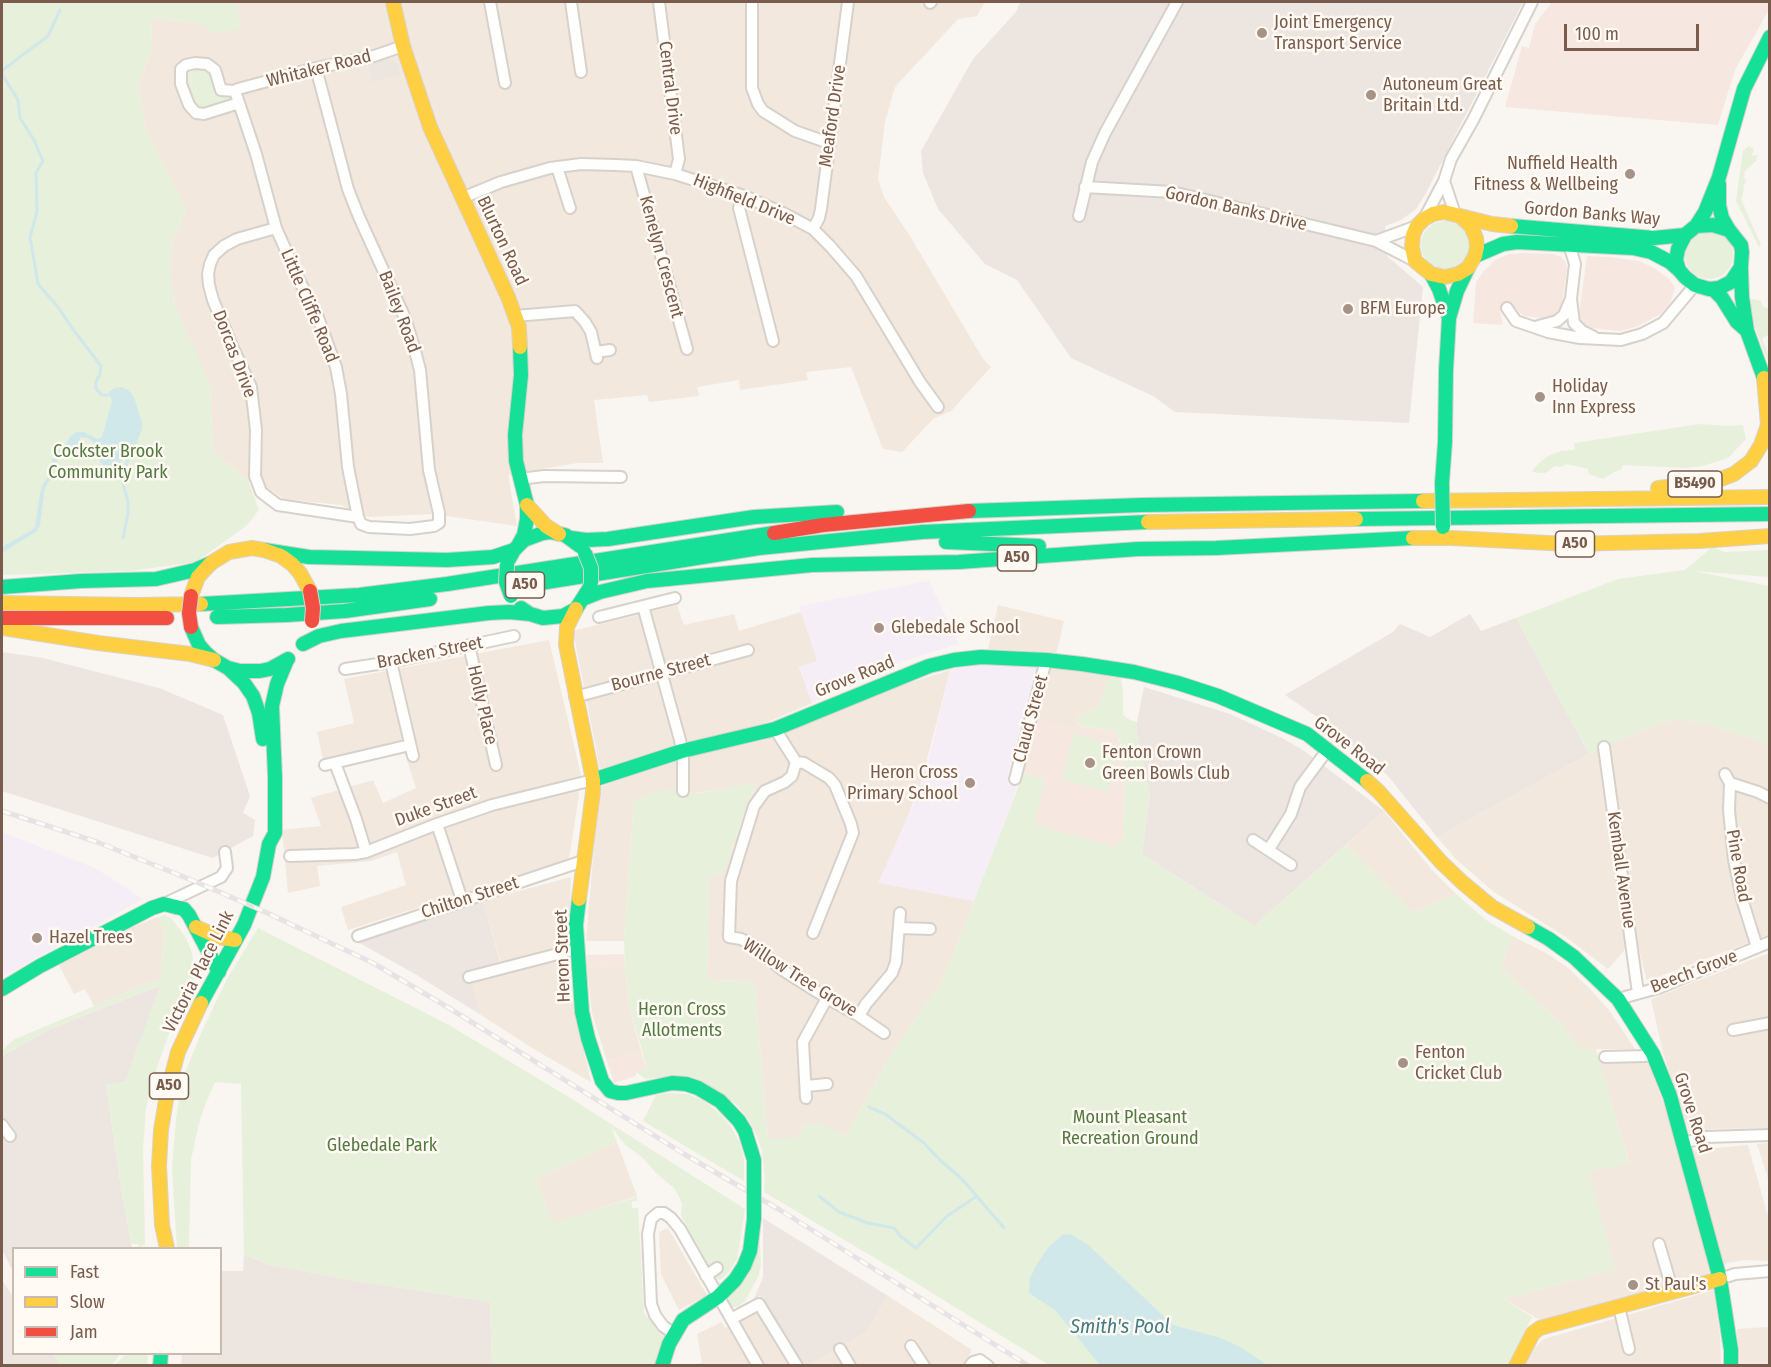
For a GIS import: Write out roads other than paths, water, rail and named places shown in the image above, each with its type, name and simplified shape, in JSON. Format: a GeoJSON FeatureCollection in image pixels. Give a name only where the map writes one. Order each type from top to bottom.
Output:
{"type":"FeatureCollection","features":[{"type":"Feature","properties":{"kind":"main road","name":"Blurton Road"},"geometry":{"type":"LineString","coordinates":[[393,2],[402,46],[430,127],[508,297],[519,327],[521,375],[515,435],[516,461],[527,505],[526,528],[522,540],[516,547]]}},
{"type":"Feature","properties":{"kind":"main road"},"geometry":{"type":"LineString","coordinates":[[1741,267],[1731,282],[1713,289],[1695,285],[1679,270],[1676,260],[1678,249],[1685,235],[1696,226],[1705,212],[1719,177],[1744,89],[1770,36]]}},
{"type":"Feature","properties":{"kind":"main road"},"geometry":{"type":"LineString","coordinates":[[1719,177],[1719,205],[1722,218],[1741,245],[1742,297],[1747,331],[1767,382]]}},
{"type":"Feature","properties":{"kind":"main road"},"geometry":{"type":"LineString","coordinates":[[1447,532],[1445,442],[1449,318],[1457,291],[1477,247],[1472,226],[1457,215],[1444,212],[1433,214],[1420,222],[1413,235],[1412,247],[1415,261],[1431,274],[1449,318]]}},
{"type":"Feature","properties":{"kind":"main road","name":"Gordon Banks Way"},"geometry":{"type":"LineString","coordinates":[[1457,215],[1483,223],[1654,238],[1685,235]]}},
{"type":"Feature","properties":{"kind":"main road"},"geometry":{"type":"LineString","coordinates":[[1696,226],[1713,225],[1729,230]]}},
{"type":"Feature","properties":{"kind":"main road","name":"Gordon Banks Way"},"geometry":{"type":"LineString","coordinates":[[1471,262],[1503,244],[1517,242],[1633,248],[1651,252],[1670,262],[1679,270]]}},
{"type":"Feature","properties":{"kind":"main road"},"geometry":{"type":"LineString","coordinates":[[1431,274],[1445,277],[1458,274],[1471,262]]}},
{"type":"Feature","properties":{"kind":"main road"},"geometry":{"type":"LineString","coordinates":[[1713,289],[1737,322],[1747,331]]}},
{"type":"Feature","properties":{"kind":"main road","name":"B5490"},"geometry":{"type":"LineString","coordinates":[[1547,500],[1713,482],[1734,474],[1758,452],[1766,434],[1767,382]]}},
{"type":"Feature","properties":{"kind":"main road","name":"A50"},"geometry":{"type":"LineString","coordinates":[[2,603],[138,606],[359,595],[447,584],[823,525],[944,512],[1142,505],[1770,497]]}},
{"type":"Feature","properties":{"kind":"main road","name":"Blurton Road"},"geometry":{"type":"LineString","coordinates":[[527,505],[546,526],[565,536]]}},
{"type":"Feature","properties":{"kind":"main road","name":"A50"},"geometry":{"type":"LineString","coordinates":[[944,512],[782,514],[608,539],[586,540],[550,532],[536,534],[516,547],[493,557],[467,560],[309,557],[240,549],[229,552],[211,563],[198,577],[190,596],[191,627],[199,645],[214,660],[228,668],[240,671],[260,671],[270,669],[287,660],[303,644],[327,634],[509,612],[537,616],[563,616],[600,592],[647,581],[758,568],[959,562],[1138,549]]}},
{"type":"Feature","properties":{"kind":"main road","name":"A50"},"geometry":{"type":"LineString","coordinates":[[2,618],[133,619],[287,615],[345,611],[759,549],[922,532],[1101,523],[1770,514]]}},
{"type":"Feature","properties":{"kind":"main road","name":"A50"},"geometry":{"type":"LineString","coordinates":[[759,549],[925,541],[1138,549],[1216,548],[1399,538],[1447,532],[1526,543],[1568,544],[1699,541],[1770,536]]}},
{"type":"Feature","properties":{"kind":"main road"},"geometry":{"type":"LineString","coordinates":[[565,536],[585,553],[591,568],[591,583],[567,627],[566,645],[593,780]]}},
{"type":"Feature","properties":{"kind":"main road","name":"A50"},"geometry":{"type":"LineString","coordinates":[[516,547],[507,565],[506,582],[511,596],[520,607],[537,616]]}},
{"type":"Feature","properties":{"kind":"main road","name":"A50"},"geometry":{"type":"LineString","coordinates":[[264,550],[281,556],[292,564],[310,591],[313,608],[312,621],[303,644]]}},
{"type":"Feature","properties":{"kind":"main road"},"geometry":{"type":"LineString","coordinates":[[2,587],[81,581],[156,579],[195,570],[211,563]]}},
{"type":"Feature","properties":{"kind":"main road"},"geometry":{"type":"LineString","coordinates":[[537,616],[555,628],[566,645]]}},
{"type":"Feature","properties":{"kind":"main road"},"geometry":{"type":"LineString","coordinates":[[2,628],[190,654],[214,660]]}},
{"type":"Feature","properties":{"kind":"main road","name":"Grove Road"},"geometry":{"type":"LineString","coordinates":[[593,780],[681,746],[775,729],[929,666],[981,657],[1046,660],[1134,672],[1227,699],[1275,718],[1307,734],[1379,792],[1441,862],[1463,883],[1492,907],[1549,939],[1574,957],[1618,999],[1653,1054],[1670,1096],[1720,1279],[1731,1350],[1731,1365]]}},
{"type":"Feature","properties":{"kind":"main road","name":"Victoria Place Link"},"geometry":{"type":"LineString","coordinates":[[159,1247],[162,1226],[159,1148],[167,1094],[184,1037],[244,925],[258,893],[269,844],[275,833],[272,706],[277,684],[287,660]]}},
{"type":"Feature","properties":{"kind":"main road","name":"Victoria Place Link"},"geometry":{"type":"LineString","coordinates":[[228,668],[249,689],[259,712],[266,762],[266,832],[269,844]]}},
{"type":"Feature","properties":{"kind":"main road","name":"Heron Street"},"geometry":{"type":"LineString","coordinates":[[593,780],[576,926],[582,1012],[602,1080],[610,1091],[618,1093],[672,1083],[698,1088],[720,1101],[739,1121],[753,1151],[753,1236],[744,1266],[735,1280],[718,1296]]}},
{"type":"Feature","properties":{"kind":"main road"},"geometry":{"type":"LineString","coordinates":[[2,990],[40,966],[164,904],[183,909],[196,927],[219,972]]}},
{"type":"Feature","properties":{"kind":"main road"},"geometry":{"type":"LineString","coordinates":[[196,927],[218,937],[235,940]]}},
{"type":"Feature","properties":{"kind":"main road","name":"Victoria Place Link"},"geometry":{"type":"LineString","coordinates":[[162,1226],[167,1247]]}},
{"type":"Feature","properties":{"kind":"main road"},"geometry":{"type":"LineString","coordinates":[[1515,1365],[1533,1334],[1540,1328],[1720,1279]]}},
{"type":"Feature","properties":{"kind":"main road"},"geometry":{"type":"LineString","coordinates":[[662,1365],[669,1344],[683,1320],[718,1296]]}},
{"type":"Feature","properties":{"kind":"street"},"geometry":{"type":"LineString","coordinates":[[490,2],[506,83]]}},
{"type":"Feature","properties":{"kind":"street"},"geometry":{"type":"LineString","coordinates":[[571,2],[581,72]]}},
{"type":"Feature","properties":{"kind":"street","name":"Central Drive"},"geometry":{"type":"LineString","coordinates":[[659,2],[679,159],[675,174]]}},
{"type":"Feature","properties":{"kind":"street"},"geometry":{"type":"LineString","coordinates":[[752,2],[752,88],[758,104],[763,111],[795,131],[829,143]]}},
{"type":"Feature","properties":{"kind":"street","name":"Meaford Drive"},"geometry":{"type":"LineString","coordinates":[[813,229],[819,218],[848,2]]}},
{"type":"Feature","properties":{"kind":"street"},"geometry":{"type":"LineString","coordinates":[[1079,216],[1092,162],[1109,125],[1177,2]]}},
{"type":"Feature","properties":{"kind":"street"},"geometry":{"type":"LineString","coordinates":[[1376,241],[1420,222],[1444,181],[1451,159],[1532,2]]}},
{"type":"Feature","properties":{"kind":"street","name":"Whitaker Road"},"geometry":{"type":"LineString","coordinates":[[235,91],[238,88],[316,68],[374,56],[402,46]]}},
{"type":"Feature","properties":{"kind":"street"},"geometry":{"type":"LineString","coordinates":[[235,91],[221,90],[215,70],[207,64],[195,63],[186,65],[182,69],[182,84],[189,105],[196,113],[204,114],[239,103]]}},
{"type":"Feature","properties":{"kind":"street","name":"Bailey Road"},"geometry":{"type":"LineString","coordinates":[[316,68],[348,189],[358,217],[405,318],[420,370],[429,470],[439,513],[439,523],[434,526],[410,529],[369,527],[361,524],[358,517]]}},
{"type":"Feature","properties":{"kind":"street","name":"Little Cliffe Road"},"geometry":{"type":"LineString","coordinates":[[235,91],[256,154],[276,228],[317,315],[336,367],[341,393],[348,467],[358,517]]}},
{"type":"Feature","properties":{"kind":"street","name":"Highfield Drive"},"geometry":{"type":"LineString","coordinates":[[462,198],[501,182],[557,167],[595,164],[636,166],[675,174],[744,196],[783,213],[813,229],[856,276],[920,382],[938,407]]}},
{"type":"Feature","properties":{"kind":"street","name":"Kenelyn Crescent"},"geometry":{"type":"LineString","coordinates":[[636,166],[687,349]]}},
{"type":"Feature","properties":{"kind":"street"},"geometry":{"type":"LineString","coordinates":[[557,167],[570,208]]}},
{"type":"Feature","properties":{"kind":"street"},"geometry":{"type":"LineString","coordinates":[[1444,181],[1457,215]]}},
{"type":"Feature","properties":{"kind":"street","name":"Gordon Banks Drive"},"geometry":{"type":"LineString","coordinates":[[1085,187],[1172,192],[1376,241],[1415,261]]}},
{"type":"Feature","properties":{"kind":"street"},"geometry":{"type":"LineString","coordinates":[[744,196],[739,208],[773,341]]}},
{"type":"Feature","properties":{"kind":"street","name":"Dorcas Drive"},"geometry":{"type":"LineString","coordinates":[[276,228],[237,239],[224,246],[214,255],[208,274],[213,300],[251,387],[256,430],[255,476],[261,492],[278,505],[358,517]]}},
{"type":"Feature","properties":{"kind":"street"},"geometry":{"type":"LineString","coordinates":[[1569,244],[1575,264],[1571,299],[1574,323],[1581,331],[1597,338]]}},
{"type":"Feature","properties":{"kind":"street"},"geometry":{"type":"LineString","coordinates":[[1507,308],[1516,321],[1548,332],[1580,338],[1621,340],[1642,334],[1670,317],[1695,285]]}},
{"type":"Feature","properties":{"kind":"street"},"geometry":{"type":"LineString","coordinates":[[1535,328],[1557,321],[1564,315],[1571,299]]}},
{"type":"Feature","properties":{"kind":"street"},"geometry":{"type":"LineString","coordinates":[[515,316],[575,311],[591,332],[596,355],[610,350]]}},
{"type":"Feature","properties":{"kind":"street"},"geometry":{"type":"LineString","coordinates":[[520,479],[544,476],[621,477]]}},
{"type":"Feature","properties":{"kind":"street"},"geometry":{"type":"LineString","coordinates":[[599,617],[675,597]]}},
{"type":"Feature","properties":{"kind":"street"},"geometry":{"type":"LineString","coordinates":[[644,606],[681,746],[683,791]]}},
{"type":"Feature","properties":{"kind":"street","name":"Bracken Street"},"geometry":{"type":"LineString","coordinates":[[345,669],[391,662],[514,636]]}},
{"type":"Feature","properties":{"kind":"street","name":"Holly Place"},"geometry":{"type":"LineString","coordinates":[[469,645],[496,765]]}},
{"type":"Feature","properties":{"kind":"street","name":"Bourne Street"},"geometry":{"type":"LineString","coordinates":[[575,697],[748,650]]}},
{"type":"Feature","properties":{"kind":"street","name":"Claud Street"},"geometry":{"type":"LineString","coordinates":[[1016,779],[1046,660]]}},
{"type":"Feature","properties":{"kind":"street"},"geometry":{"type":"LineString","coordinates":[[366,852],[356,819],[330,764],[412,751],[391,662]]}},
{"type":"Feature","properties":{"kind":"street"},"geometry":{"type":"LineString","coordinates":[[775,729],[796,762],[804,763],[829,778],[835,786],[853,833],[813,933]]}},
{"type":"Feature","properties":{"kind":"street","name":"Kemball Avenue"},"geometry":{"type":"LineString","coordinates":[[1604,747],[1638,993]]}},
{"type":"Feature","properties":{"kind":"street"},"geometry":{"type":"LineString","coordinates":[[1269,849],[1291,814],[1300,787],[1328,749]]}},
{"type":"Feature","properties":{"kind":"street","name":"Willow Tree Grove"},"geometry":{"type":"LineString","coordinates":[[796,762],[792,776],[785,782],[765,791],[754,806],[731,881],[729,937],[741,939],[753,945],[781,969],[885,1033]]}},
{"type":"Feature","properties":{"kind":"street","name":"Pine Road"},"geometry":{"type":"LineString","coordinates":[[1757,947],[1742,899],[1734,860],[1728,778],[1770,798]]}},
{"type":"Feature","properties":{"kind":"street","name":"Duke Street"},"geometry":{"type":"LineString","coordinates":[[291,856],[366,852],[492,805],[593,780]]}},
{"type":"Feature","properties":{"kind":"street"},"geometry":{"type":"LineString","coordinates":[[437,824],[462,900]]}},
{"type":"Feature","properties":{"kind":"street"},"geometry":{"type":"LineString","coordinates":[[1253,840],[1291,865]]}},
{"type":"Feature","properties":{"kind":"street"},"geometry":{"type":"LineString","coordinates":[[164,904],[221,877],[227,868],[225,852]]}},
{"type":"Feature","properties":{"kind":"street","name":"Chilton Street"},"geometry":{"type":"LineString","coordinates":[[358,936],[583,861]]}},
{"type":"Feature","properties":{"kind":"street"},"geometry":{"type":"LineString","coordinates":[[859,1016],[892,973],[896,962],[900,913]]}},
{"type":"Feature","properties":{"kind":"street"},"geometry":{"type":"LineString","coordinates":[[900,928],[930,929]]}},
{"type":"Feature","properties":{"kind":"street"},"geometry":{"type":"LineString","coordinates":[[716,937],[729,937]]}},
{"type":"Feature","properties":{"kind":"street","name":"Beech Grove"},"geometry":{"type":"LineString","coordinates":[[1618,999],[1658,988],[1770,942]]}},
{"type":"Feature","properties":{"kind":"street"},"geometry":{"type":"LineString","coordinates":[[470,977],[577,949]]}},
{"type":"Feature","properties":{"kind":"street"},"geometry":{"type":"LineString","coordinates":[[806,1098],[802,1042],[827,998]]}},
{"type":"Feature","properties":{"kind":"street"},"geometry":{"type":"LineString","coordinates":[[1733,1030],[1770,1023]]}},
{"type":"Feature","properties":{"kind":"street"},"geometry":{"type":"LineString","coordinates":[[1605,1057],[1653,1054]]}},
{"type":"Feature","properties":{"kind":"street"},"geometry":{"type":"LineString","coordinates":[[806,1086],[827,1084]]}},
{"type":"Feature","properties":{"kind":"street"},"geometry":{"type":"LineString","coordinates":[[2,1125],[10,1136]]}},
{"type":"Feature","properties":{"kind":"street"},"geometry":{"type":"LineString","coordinates":[[1683,1143],[1706,1137],[1770,1135]]}},
{"type":"Feature","properties":{"kind":"street"},"geometry":{"type":"LineString","coordinates":[[674,1334],[663,1326],[651,1304],[648,1234],[651,1219],[658,1213],[664,1213],[671,1218],[680,1229],[758,1365]]}},
{"type":"Feature","properties":{"kind":"street"},"geometry":{"type":"LineString","coordinates":[[1659,1244],[1673,1292]]}},
{"type":"Feature","properties":{"kind":"street"},"geometry":{"type":"LineString","coordinates":[[709,1280],[717,1268]]}},
{"type":"Feature","properties":{"kind":"street"},"geometry":{"type":"LineString","coordinates":[[1720,1279],[1742,1273],[1770,1271]]}},
{"type":"Feature","properties":{"kind":"street"},"geometry":{"type":"LineString","coordinates":[[730,1319],[759,1304],[797,1365]]}},
{"type":"Feature","properties":{"kind":"street"},"geometry":{"type":"LineString","coordinates":[[1619,1307],[1629,1349]]}},
{"type":"Feature","properties":{"kind":"street"},"geometry":{"type":"LineString","coordinates":[[911,1346],[924,1365]]}},
{"type":"Feature","properties":{"kind":"street"},"geometry":{"type":"LineString","coordinates":[[840,1349],[850,1365]]}},
{"type":"Feature","properties":{"kind":"water"},"geometry":{"type":"Polygon","coordinates":[[[121,387],[128,390],[134,397],[142,423],[133,453],[116,465],[105,467],[100,462],[93,442],[88,438],[80,437],[79,452],[75,455],[61,454],[57,461],[55,471],[45,488],[40,525],[37,531],[2,553],[2,547],[35,526],[40,493],[51,473],[52,460],[72,435],[76,432],[84,432],[98,439],[102,437],[112,401],[109,392],[121,387]]]}},
{"type":"Feature","properties":{"kind":"water","name":"Smith's Pool"},"geometry":{"type":"Polygon","coordinates":[[[1063,1234],[1072,1235],[1087,1244],[1173,1325],[1221,1338],[1240,1347],[1267,1365],[1100,1365],[1055,1310],[1029,1293],[1030,1278],[1036,1266],[1047,1249],[1063,1234]]]}},
{"type":"Feature","properties":{"kind":"waterway"},"geometry":{"type":"LineString","coordinates":[[60,10],[48,36],[4,69],[2,74],[18,100],[20,118],[34,140],[43,161],[36,173],[37,212],[30,237],[38,284],[101,366],[96,389],[102,395],[112,395]]}},
{"type":"Feature","properties":{"kind":"waterway"},"geometry":{"type":"LineString","coordinates":[[123,538],[128,513],[123,477],[129,455]]}},
{"type":"Feature","properties":{"kind":"waterway"},"geometry":{"type":"LineString","coordinates":[[869,1107],[885,1114],[924,1143],[962,1179],[1004,1228]]}},
{"type":"Feature","properties":{"kind":"waterway"},"geometry":{"type":"LineString","coordinates":[[819,1196],[839,1212],[868,1223],[894,1228],[900,1236],[916,1248],[947,1216],[977,1196]]}},
{"type":"Feature","properties":{"kind":"railway"},"geometry":{"type":"LineString","coordinates":[[2,811],[97,842],[194,881],[373,963],[684,1154],[780,1210],[1029,1366]]}},
{"type":"Feature","properties":{"kind":"place","name":"Joint Emergency Transport Service"},"geometry":{"type":"Point","coordinates":[1262,33]}},
{"type":"Feature","properties":{"kind":"place","name":"Autoneum Great Britain Ltd."},"geometry":{"type":"Point","coordinates":[1371,95]}},
{"type":"Feature","properties":{"kind":"place","name":"Nuffield Health Fitness & Wellbeing"},"geometry":{"type":"Point","coordinates":[1630,174]}},
{"type":"Feature","properties":{"kind":"place","name":"BFM Europe"},"geometry":{"type":"Point","coordinates":[1348,309]}},
{"type":"Feature","properties":{"kind":"place","name":"Holiday Inn Express"},"geometry":{"type":"Point","coordinates":[1540,397]}},
{"type":"Feature","properties":{"kind":"place","name":"Glebedale School"},"geometry":{"type":"Point","coordinates":[879,628]}},
{"type":"Feature","properties":{"kind":"place","name":"Fenton Crown Green Bowls Club"},"geometry":{"type":"Point","coordinates":[1090,763]}},
{"type":"Feature","properties":{"kind":"place","name":"Heron Cross Primary School"},"geometry":{"type":"Point","coordinates":[970,783]}},
{"type":"Feature","properties":{"kind":"place","name":"Hazel Trees"},"geometry":{"type":"Point","coordinates":[37,938]}},
{"type":"Feature","properties":{"kind":"place","name":"Fenton Cricket Club"},"geometry":{"type":"Point","coordinates":[1403,1063]}},
{"type":"Feature","properties":{"kind":"place","name":"St Paul's"},"geometry":{"type":"Point","coordinates":[1633,1285]}},
{"type":"Feature","properties":{"kind":"park label","name":"Cockster Brook Community Park"},"geometry":{"type":"Point","coordinates":[108,462]}},
{"type":"Feature","properties":{"kind":"park label","name":"Heron Cross Allotments"},"geometry":{"type":"Point","coordinates":[682,1020]}},
{"type":"Feature","properties":{"kind":"park label","name":"Mount Pleasant Recreation Ground"},"geometry":{"type":"Point","coordinates":[1130,1128]}},
{"type":"Feature","properties":{"kind":"park label","name":"Glebedale Park"},"geometry":{"type":"Point","coordinates":[382,1146]}}]}
